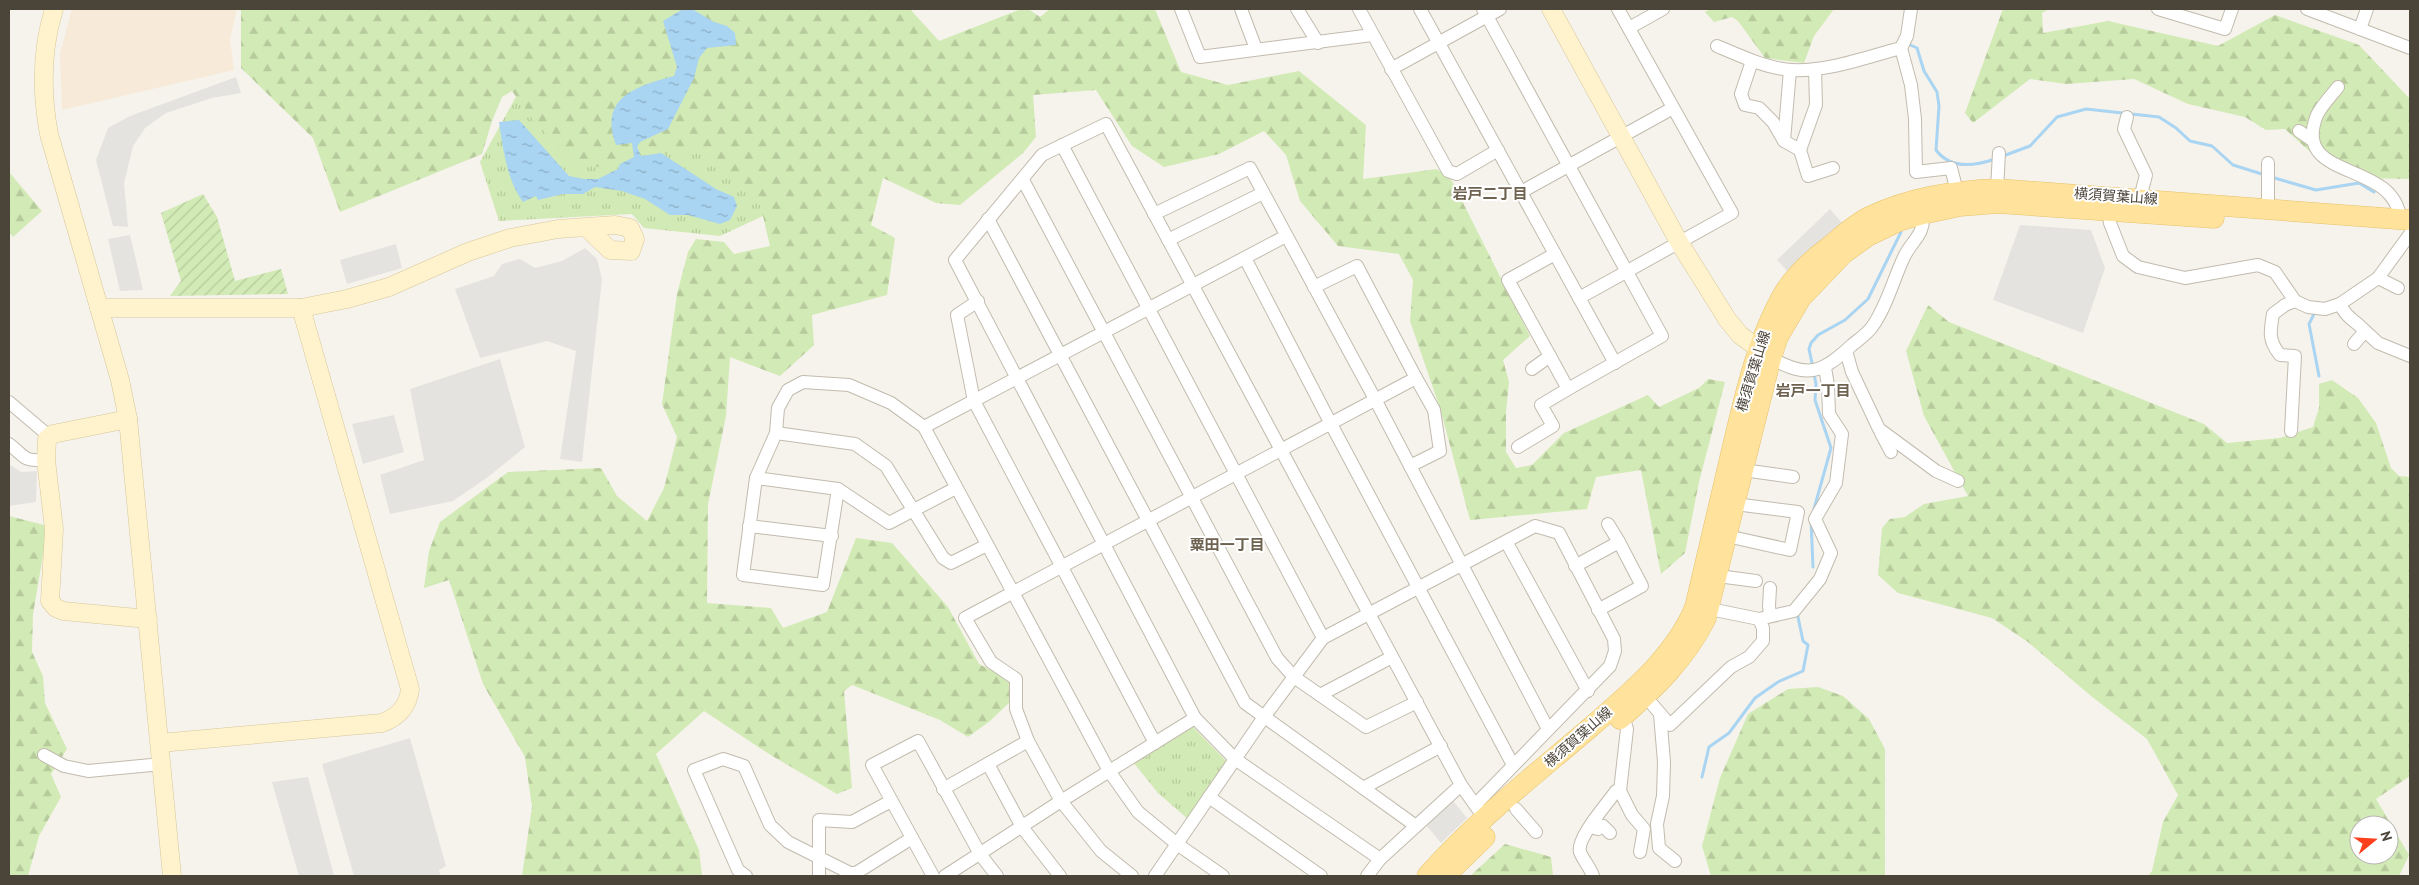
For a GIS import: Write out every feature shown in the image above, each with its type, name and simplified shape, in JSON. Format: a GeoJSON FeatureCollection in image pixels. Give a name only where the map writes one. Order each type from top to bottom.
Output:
{"type":"FeatureCollection","features":[{"type":"Feature","properties":{"kind":"main road","name":"横須賀葉山線"},"geometry":{"type":"LineString","coordinates":[[1445,876],[1516,809],[1645,696],[1674,668],[1693,644],[1710,609],[1743,470],[1765,353],[1778,336],[1790,314],[1818,278],[1843,254],[1868,236],[1899,221],[1959,199],[1997,188],[2140,198],[2268,210],[2408,227]]}},
{"type":"Feature","properties":{"kind":"main road","name":"横須賀葉山線"},"geometry":{"type":"LineString","coordinates":[[1427,876],[1480,812],[1624,697],[1662,659],[1684,631],[1695,607],[1740,416],[1765,353],[1782,297],[1789,285],[1822,252],[1868,218],[1920,198],[2408,227]]}},
{"type":"Feature","properties":{"kind":"street"},"geometry":{"type":"LineString","coordinates":[[54,9],[47,35],[44,58],[44,106],[50,134],[120,380],[128,419],[172,876]]}},
{"type":"Feature","properties":{"kind":"street"},"geometry":{"type":"LineString","coordinates":[[1181,9],[1200,57],[1372,35]]}},
{"type":"Feature","properties":{"kind":"street"},"geometry":{"type":"LineString","coordinates":[[1241,9],[1256,49]]}},
{"type":"Feature","properties":{"kind":"street"},"geometry":{"type":"LineString","coordinates":[[1297,9],[1318,43]]}},
{"type":"Feature","properties":{"kind":"street"},"geometry":{"type":"LineString","coordinates":[[1359,9],[1448,171],[1457,174],[1498,150]]}},
{"type":"Feature","properties":{"kind":"street"},"geometry":{"type":"LineString","coordinates":[[1420,9],[1615,364]]}},
{"type":"Feature","properties":{"kind":"street"},"geometry":{"type":"LineString","coordinates":[[1391,69],[1439,43],[1485,12],[1500,9]]}},
{"type":"Feature","properties":{"kind":"street"},"geometry":{"type":"LineString","coordinates":[[1551,9],[1680,242],[1727,319],[1740,335],[1787,367],[1806,371],[1825,368],[1871,328],[1886,302],[1904,256],[1924,226],[1922,214]]}},
{"type":"Feature","properties":{"kind":"street"},"geometry":{"type":"LineString","coordinates":[[1579,298],[1732,213],[1618,9]]}},
{"type":"Feature","properties":{"kind":"street"},"geometry":{"type":"LineString","coordinates":[[1629,28],[1663,9]]}},
{"type":"Feature","properties":{"kind":"street"},"geometry":{"type":"LineString","coordinates":[[1911,9],[1907,36],[1901,48],[1910,85],[1915,119],[1916,172],[1951,168],[1959,199]]}},
{"type":"Feature","properties":{"kind":"street"},"geometry":{"type":"LineString","coordinates":[[2158,9],[2225,29],[2232,9]]}},
{"type":"Feature","properties":{"kind":"street"},"geometry":{"type":"LineString","coordinates":[[2307,9],[2410,48]]}},
{"type":"Feature","properties":{"kind":"street"},"geometry":{"type":"LineString","coordinates":[[2360,29],[2367,9]]}},
{"type":"Feature","properties":{"kind":"street"},"geometry":{"type":"LineString","coordinates":[[1485,12],[1662,336],[1541,405],[1553,426],[1518,447]]}},
{"type":"Feature","properties":{"kind":"street"},"geometry":{"type":"LineString","coordinates":[[1718,46],[1752,61],[1790,70],[1815,69],[1901,48]]}},
{"type":"Feature","properties":{"kind":"street"},"geometry":{"type":"LineString","coordinates":[[1752,61],[1741,94],[1745,104],[1759,108],[1773,122],[1784,141],[1800,150]]}},
{"type":"Feature","properties":{"kind":"street"},"geometry":{"type":"LineString","coordinates":[[1815,69],[1816,105],[1800,150],[1808,176],[1833,168]]}},
{"type":"Feature","properties":{"kind":"street"},"geometry":{"type":"LineString","coordinates":[[1784,141],[1790,70]]}},
{"type":"Feature","properties":{"kind":"street"},"geometry":{"type":"LineString","coordinates":[[2312,140],[2318,115],[2338,87]]}},
{"type":"Feature","properties":{"kind":"street"},"geometry":{"type":"LineString","coordinates":[[1521,192],[1674,108]]}},
{"type":"Feature","properties":{"kind":"street"},"geometry":{"type":"LineString","coordinates":[[2127,117],[2124,129],[2146,175],[2140,198]]}},
{"type":"Feature","properties":{"kind":"street"},"geometry":{"type":"LineString","coordinates":[[1155,876],[1210,797],[1235,759],[1264,717],[1323,638],[1370,614],[1507,542],[1535,526],[1558,533],[1614,639],[1615,651],[1610,666],[1588,691],[1513,765],[1480,812],[1461,785],[1370,614],[1106,124],[1042,155],[955,260],[978,301],[1016,378],[1105,542],[1195,718],[1235,759],[1380,859]]}},
{"type":"Feature","properties":{"kind":"street"},"geometry":{"type":"LineString","coordinates":[[2108,210],[2110,223],[2123,256],[2138,267],[2185,278],[2258,265],[2276,272],[2295,301],[2308,307],[2325,309],[2340,304],[2378,278],[2408,227],[2398,205],[2382,186],[2321,157],[2312,140],[2299,131]]}},
{"type":"Feature","properties":{"kind":"street"},"geometry":{"type":"LineString","coordinates":[[1062,145],[1323,638]]}},
{"type":"Feature","properties":{"kind":"street"},"geometry":{"type":"LineString","coordinates":[[1997,188],[1999,153]]}},
{"type":"Feature","properties":{"kind":"street"},"geometry":{"type":"LineString","coordinates":[[2268,163],[2268,210]]}},
{"type":"Feature","properties":{"kind":"street"},"geometry":{"type":"LineString","coordinates":[[1154,214],[1250,168],[1376,401],[1548,729]]}},
{"type":"Feature","properties":{"kind":"street"},"geometry":{"type":"LineString","coordinates":[[1023,180],[1193,496],[1277,658],[1294,677],[1366,727],[1416,702]]}},
{"type":"Feature","properties":{"kind":"street"},"geometry":{"type":"LineString","coordinates":[[1168,240],[1263,193]]}},
{"type":"Feature","properties":{"kind":"street"},"geometry":{"type":"LineString","coordinates":[[988,219],[1062,354],[1245,703],[1416,826]]}},
{"type":"Feature","properties":{"kind":"street"},"geometry":{"type":"LineString","coordinates":[[99,308],[301,308],[390,288],[468,252],[500,241],[558,230],[586,228]]}},
{"type":"Feature","properties":{"kind":"street"},"geometry":{"type":"LineString","coordinates":[[924,427],[1286,236]]}},
{"type":"Feature","properties":{"kind":"street"},"geometry":{"type":"LineString","coordinates":[[1555,254],[1508,280],[1568,389]]}},
{"type":"Feature","properties":{"kind":"street"},"geometry":{"type":"LineString","coordinates":[[1246,258],[1331,424],[1513,765]]}},
{"type":"Feature","properties":{"kind":"street"},"geometry":{"type":"LineString","coordinates":[[1314,287],[1358,266],[1434,410],[1440,451],[1410,466]]}},
{"type":"Feature","properties":{"kind":"street"},"geometry":{"type":"LineString","coordinates":[[2378,278],[2398,288]]}},
{"type":"Feature","properties":{"kind":"street"},"geometry":{"type":"LineString","coordinates":[[978,301],[956,315],[974,401],[1154,743]]}},
{"type":"Feature","properties":{"kind":"street"},"geometry":{"type":"LineString","coordinates":[[2290,431],[2294,356],[2280,354],[2272,344],[2270,330],[2273,314],[2285,305],[2295,301]]}},
{"type":"Feature","properties":{"kind":"street"},"geometry":{"type":"LineString","coordinates":[[2340,304],[2345,316],[2357,323],[2378,343],[2410,356]]}},
{"type":"Feature","properties":{"kind":"street"},"geometry":{"type":"LineString","coordinates":[[160,743],[382,723],[398,715],[409,699],[410,689],[301,308]]}},
{"type":"Feature","properties":{"kind":"street"},"geometry":{"type":"LineString","coordinates":[[2354,344],[2365,331]]}},
{"type":"Feature","properties":{"kind":"street"},"geometry":{"type":"LineString","coordinates":[[1846,351],[1852,372],[1891,452]]}},
{"type":"Feature","properties":{"kind":"street"},"geometry":{"type":"LineString","coordinates":[[1532,369],[1550,356]]}},
{"type":"Feature","properties":{"kind":"street"},"geometry":{"type":"LineString","coordinates":[[1710,609],[1765,618],[1794,611],[1820,579],[1830,553],[1815,519],[1836,483],[1842,434],[1829,414],[1828,385],[1825,368]]}},
{"type":"Feature","properties":{"kind":"street"},"geometry":{"type":"LineString","coordinates":[[1132,876],[1101,851],[1061,801],[1028,741],[1016,709],[1016,679],[991,662],[965,618],[1105,542],[1376,401],[1416,378]]}},
{"type":"Feature","properties":{"kind":"street"},"geometry":{"type":"LineString","coordinates":[[838,489],[823,585],[743,575],[756,478],[776,433],[778,408],[788,390],[802,382],[849,385],[891,404],[924,427],[1109,771],[1138,812],[1177,844],[1223,876]]}},
{"type":"Feature","properties":{"kind":"street"},"geometry":{"type":"LineString","coordinates":[[9,402],[49,436]]}},
{"type":"Feature","properties":{"kind":"street"},"geometry":{"type":"LineString","coordinates":[[49,436],[128,419]]}},
{"type":"Feature","properties":{"kind":"street"},"geometry":{"type":"LineString","coordinates":[[1879,429],[1936,472],[1958,481]]}},
{"type":"Feature","properties":{"kind":"street"},"geometry":{"type":"LineString","coordinates":[[776,433],[855,444],[886,466],[943,558],[951,563],[987,545]]}},
{"type":"Feature","properties":{"kind":"street"},"geometry":{"type":"LineString","coordinates":[[49,436],[46,460],[54,529],[50,601],[56,608],[63,611],[148,619]]}},
{"type":"Feature","properties":{"kind":"street"},"geometry":{"type":"LineString","coordinates":[[9,444],[23,458],[46,460]]}},
{"type":"Feature","properties":{"kind":"street"},"geometry":{"type":"LineString","coordinates":[[1743,470],[1793,477]]}},
{"type":"Feature","properties":{"kind":"street"},"geometry":{"type":"LineString","coordinates":[[756,478],[838,489],[889,522],[914,512],[956,488]]}},
{"type":"Feature","properties":{"kind":"street"},"geometry":{"type":"LineString","coordinates":[[1728,536],[1790,550],[1798,512],[1735,504]]}},
{"type":"Feature","properties":{"kind":"street"},"geometry":{"type":"LineString","coordinates":[[1598,610],[1642,586],[1608,524]]}},
{"type":"Feature","properties":{"kind":"street"},"geometry":{"type":"LineString","coordinates":[[750,526],[832,536]]}},
{"type":"Feature","properties":{"kind":"street"},"geometry":{"type":"LineString","coordinates":[[1507,542],[1588,691]]}},
{"type":"Feature","properties":{"kind":"street"},"geometry":{"type":"LineString","coordinates":[[1575,566],[1619,542]]}},
{"type":"Feature","properties":{"kind":"street"},"geometry":{"type":"LineString","coordinates":[[1718,576],[1756,581]]}},
{"type":"Feature","properties":{"kind":"street"},"geometry":{"type":"LineString","coordinates":[[1645,696],[1670,726],[1730,667],[1749,657],[1762,641],[1765,618],[1769,606],[1770,588]]}},
{"type":"Feature","properties":{"kind":"street"},"geometry":{"type":"LineString","coordinates":[[1320,695],[1392,657]]}},
{"type":"Feature","properties":{"kind":"street"},"geometry":{"type":"LineString","coordinates":[[1660,714],[1664,762],[1663,796],[1657,824],[1659,848],[1675,861]]}},
{"type":"Feature","properties":{"kind":"street"},"geometry":{"type":"LineString","coordinates":[[1623,716],[1627,730],[1620,791],[1632,815],[1644,829],[1640,852]]}},
{"type":"Feature","properties":{"kind":"street"},"geometry":{"type":"LineString","coordinates":[[945,876],[1195,718]]}},
{"type":"Feature","properties":{"kind":"street"},"geometry":{"type":"LineString","coordinates":[[933,876],[872,765],[918,741],[980,854],[997,876]]}},
{"type":"Feature","properties":{"kind":"street"},"geometry":{"type":"LineString","coordinates":[[943,789],[1028,741]]}},
{"type":"Feature","properties":{"kind":"street"},"geometry":{"type":"LineString","coordinates":[[1363,788],[1440,746]]}},
{"type":"Feature","properties":{"kind":"street"},"geometry":{"type":"LineString","coordinates":[[44,755],[64,766],[88,771],[162,764]]}},
{"type":"Feature","properties":{"kind":"street"},"geometry":{"type":"LineString","coordinates":[[746,876],[738,870],[694,770],[723,759],[744,766],[770,825],[788,842],[850,873],[856,873],[912,838]]}},
{"type":"Feature","properties":{"kind":"street"},"geometry":{"type":"LineString","coordinates":[[988,764],[1022,827],[1060,876]]}},
{"type":"Feature","properties":{"kind":"street"},"geometry":{"type":"LineString","coordinates":[[1367,876],[1380,859],[1461,785]]}},
{"type":"Feature","properties":{"kind":"street"},"geometry":{"type":"LineString","coordinates":[[1593,876],[1581,853],[1580,845],[1594,820],[1616,791],[1620,791]]}},
{"type":"Feature","properties":{"kind":"street"},"geometry":{"type":"LineString","coordinates":[[1210,797],[1321,876]]}},
{"type":"Feature","properties":{"kind":"street"},"geometry":{"type":"LineString","coordinates":[[819,876],[819,820],[852,822],[891,801]]}},
{"type":"Feature","properties":{"kind":"street"},"geometry":{"type":"LineString","coordinates":[[1516,809],[1536,832]]}},
{"type":"Feature","properties":{"kind":"street"},"geometry":{"type":"LineString","coordinates":[[1594,820],[1594,828],[1598,829],[1602,826],[1610,833]]}},
{"type":"Feature","properties":{"kind":"shaded area"},"geometry":{"type":"Polygon","coordinates":[[[72,9],[237,9],[230,39],[234,70],[62,110],[60,54],[72,9]]]}},
{"type":"Feature","properties":{"kind":"shaded area"},"geometry":{"type":"Polygon","coordinates":[[[236,77],[241,93],[212,98],[166,113],[145,128],[133,146],[124,183],[128,227],[113,226],[96,160],[108,128],[130,116],[236,77]]]}},
{"type":"Feature","properties":{"kind":"shaded area"},"geometry":{"type":"Polygon","coordinates":[[[1830,209],[1843,224],[1788,272],[1777,260],[1830,209]]]}},
{"type":"Feature","properties":{"kind":"shaded area"},"geometry":{"type":"Polygon","coordinates":[[[2020,225],[2091,230],[2105,268],[2083,333],[1993,300],[2020,225]]]}},
{"type":"Feature","properties":{"kind":"shaded area"},"geometry":{"type":"Polygon","coordinates":[[[130,235],[143,290],[120,291],[108,239],[130,235]]]}},
{"type":"Feature","properties":{"kind":"shaded area"},"geometry":{"type":"Polygon","coordinates":[[[396,244],[402,268],[347,284],[340,260],[396,244]]]}},
{"type":"Feature","properties":{"kind":"shaded area"},"geometry":{"type":"Polygon","coordinates":[[[585,248],[597,259],[602,279],[582,462],[560,459],[576,351],[547,341],[480,358],[455,289],[494,276],[502,264],[520,259],[535,268],[562,261],[585,248]]]}},
{"type":"Feature","properties":{"kind":"shaded area"},"geometry":{"type":"Polygon","coordinates":[[[500,359],[525,447],[488,477],[453,501],[390,514],[380,475],[424,460],[410,389],[500,359]]]}},
{"type":"Feature","properties":{"kind":"shaded area"},"geometry":{"type":"Polygon","coordinates":[[[394,415],[404,452],[363,464],[352,424],[394,415]]]}},
{"type":"Feature","properties":{"kind":"shaded area"},"geometry":{"type":"Polygon","coordinates":[[[9,464],[21,472],[37,471],[36,502],[9,506],[9,464]]]}},
{"type":"Feature","properties":{"kind":"shaded area"},"geometry":{"type":"Polygon","coordinates":[[[410,738],[446,866],[439,870],[441,876],[354,876],[322,764],[410,738]]]}},
{"type":"Feature","properties":{"kind":"shaded area"},"geometry":{"type":"Polygon","coordinates":[[[308,777],[334,876],[299,876],[272,782],[308,777]]]}},
{"type":"Feature","properties":{"kind":"shaded area"},"geometry":{"type":"Polygon","coordinates":[[[1453,801],[1467,818],[1441,843],[1426,825],[1453,801]]]}},
{"type":"Feature","properties":{"kind":"green space"},"geometry":{"type":"Polygon","coordinates":[[[241,9],[910,9],[939,41],[1021,9],[1028,9],[1040,17],[1050,9],[1155,9],[1181,72],[1228,85],[1299,71],[1366,125],[1363,179],[1437,169],[1452,181],[1530,336],[1503,360],[1509,382],[1506,412],[1506,452],[1516,468],[1532,465],[1564,433],[1648,395],[1659,407],[1699,388],[1708,379],[1725,382],[1699,482],[1685,553],[1661,574],[1641,470],[1596,477],[1587,509],[1470,520],[1440,408],[1410,321],[1413,280],[1399,254],[1338,246],[1300,201],[1286,155],[1264,131],[1219,154],[1164,167],[1132,146],[1096,90],[1033,95],[1036,137],[1023,153],[960,205],[936,203],[883,178],[871,225],[895,238],[887,295],[812,315],[814,345],[780,376],[730,357],[726,416],[708,504],[707,603],[771,608],[783,628],[827,612],[856,538],[892,543],[948,607],[979,664],[1010,680],[1010,702],[990,721],[968,737],[940,720],[852,685],[844,691],[852,788],[837,794],[769,754],[704,711],[656,754],[699,850],[702,876],[522,876],[532,807],[525,757],[483,684],[449,580],[424,588],[429,551],[440,522],[508,472],[601,468],[617,496],[647,521],[664,488],[677,437],[662,404],[677,294],[688,252],[696,239],[724,242],[734,254],[770,246],[758,195],[746,191],[696,147],[620,164],[595,167],[576,164],[534,121],[512,91],[502,97],[482,154],[340,212],[313,138],[241,68],[241,9]]]}},
{"type":"Feature","properties":{"kind":"green space"},"geometry":{"type":"Polygon","coordinates":[[[1710,9],[1834,9],[1814,36],[1804,63],[1765,58],[1738,21],[1732,17],[1714,22],[1705,12],[1710,9]]]}},
{"type":"Feature","properties":{"kind":"green space"},"geometry":{"type":"Polygon","coordinates":[[[2003,9],[2049,9],[2042,13],[2043,33],[2108,21],[2218,46],[2275,15],[2359,45],[2410,97],[2410,179],[2354,178],[2327,167],[2285,129],[2266,130],[2245,117],[2188,104],[2134,79],[2066,84],[2030,79],[1973,123],[1965,113],[2003,9]]]}},
{"type":"Feature","properties":{"kind":"green space"},"geometry":{"type":"Polygon","coordinates":[[[661,64],[776,210],[720,236],[644,228],[632,214],[499,221],[480,162],[518,93],[661,64]]]}},
{"type":"Feature","properties":{"kind":"green space"},"geometry":{"type":"Polygon","coordinates":[[[9,172],[42,211],[13,237],[9,232],[9,172]]]}},
{"type":"Feature","properties":{"kind":"green space"},"geometry":{"type":"Polygon","coordinates":[[[203,194],[217,217],[235,281],[281,269],[288,294],[170,296],[181,281],[161,213],[203,194]]]}},
{"type":"Feature","properties":{"kind":"green space"},"geometry":{"type":"Polygon","coordinates":[[[1928,305],[1949,322],[2204,424],[2227,443],[2280,438],[2313,427],[2319,408],[2319,384],[2332,380],[2358,398],[2376,423],[2391,468],[2399,476],[2410,477],[2410,776],[2376,799],[2385,815],[2349,815],[2349,865],[2399,865],[2399,838],[2409,855],[2399,876],[2148,876],[2152,871],[2163,822],[2178,795],[2147,739],[2091,696],[2028,642],[1992,618],[1898,593],[1878,575],[1882,528],[1890,519],[1905,517],[1924,504],[1968,496],[1924,416],[1906,351],[1928,305]]]}},
{"type":"Feature","properties":{"kind":"green space"},"geometry":{"type":"Polygon","coordinates":[[[9,516],[48,526],[33,614],[32,652],[43,676],[45,703],[67,749],[51,774],[61,797],[39,836],[28,876],[9,876],[9,516]]]}},
{"type":"Feature","properties":{"kind":"green space"},"geometry":{"type":"Polygon","coordinates":[[[1818,687],[1843,696],[1869,719],[1885,749],[1885,876],[1711,876],[1702,846],[1720,778],[1748,714],[1788,689],[1818,687]]]}},
{"type":"Feature","properties":{"kind":"green space"},"geometry":{"type":"Polygon","coordinates":[[[1192,726],[1228,763],[1189,820],[1158,793],[1133,762],[1192,726]]]}},
{"type":"Feature","properties":{"kind":"green space"},"geometry":{"type":"Polygon","coordinates":[[[1505,844],[1551,857],[1553,876],[1470,876],[1505,844]]]}},
{"type":"Feature","properties":{"kind":"water"},"geometry":{"type":"Polygon","coordinates":[[[683,9],[692,9],[714,22],[727,26],[735,33],[736,45],[707,48],[699,58],[694,78],[668,129],[640,142],[637,147],[641,156],[661,153],[716,189],[734,197],[737,206],[730,220],[720,224],[688,215],[670,215],[645,199],[622,191],[595,187],[583,194],[563,194],[538,200],[536,196],[523,202],[509,174],[499,122],[519,120],[569,176],[598,179],[618,169],[620,164],[634,157],[632,143],[616,145],[612,129],[612,115],[624,96],[647,84],[674,76],[677,67],[663,21],[683,9]]]}},
{"type":"Feature","properties":{"kind":"waterway"},"geometry":{"type":"LineString","coordinates":[[1906,43],[1917,48],[1924,71],[1937,92],[1939,106],[1936,150],[1948,160],[1956,163],[1971,164],[1995,159]]}},
{"type":"Feature","properties":{"kind":"waterway"},"geometry":{"type":"LineString","coordinates":[[2003,156],[2030,146],[2057,117],[2086,109],[2159,117],[2176,128],[2190,141],[2212,146],[2233,165],[2265,175]]}},
{"type":"Feature","properties":{"kind":"waterway"},"geometry":{"type":"LineString","coordinates":[[2271,177],[2316,190],[2359,183],[2374,192]]}},
{"type":"Feature","properties":{"kind":"waterway"},"geometry":{"type":"LineString","coordinates":[[1813,368],[1809,349],[1811,343],[1818,335],[1845,320],[1868,299],[1901,232]]}},
{"type":"Feature","properties":{"kind":"waterway"},"geometry":{"type":"LineString","coordinates":[[2315,312],[2309,324],[2319,376]]}},
{"type":"Feature","properties":{"kind":"waterway"},"geometry":{"type":"LineString","coordinates":[[1814,374],[1816,384],[1815,400],[1831,448],[1814,509]]}},
{"type":"Feature","properties":{"kind":"waterway"},"geometry":{"type":"LineString","coordinates":[[1811,520],[1813,567]]}},
{"type":"Feature","properties":{"kind":"waterway"},"geometry":{"type":"LineString","coordinates":[[1702,777],[1709,747],[1729,733],[1755,698],[1778,682],[1803,671],[1808,645],[1803,641],[1798,617]]}},
{"type":"Feature","properties":{"kind":"district","name":"岩戸二丁目"},"geometry":{"type":"Point","coordinates":[1490,193]}},
{"type":"Feature","properties":{"kind":"district","name":"岩戸一丁目"},"geometry":{"type":"Point","coordinates":[1813,390]}},
{"type":"Feature","properties":{"kind":"district","name":"粟田一丁目"},"geometry":{"type":"Point","coordinates":[1227,544]}}]}
